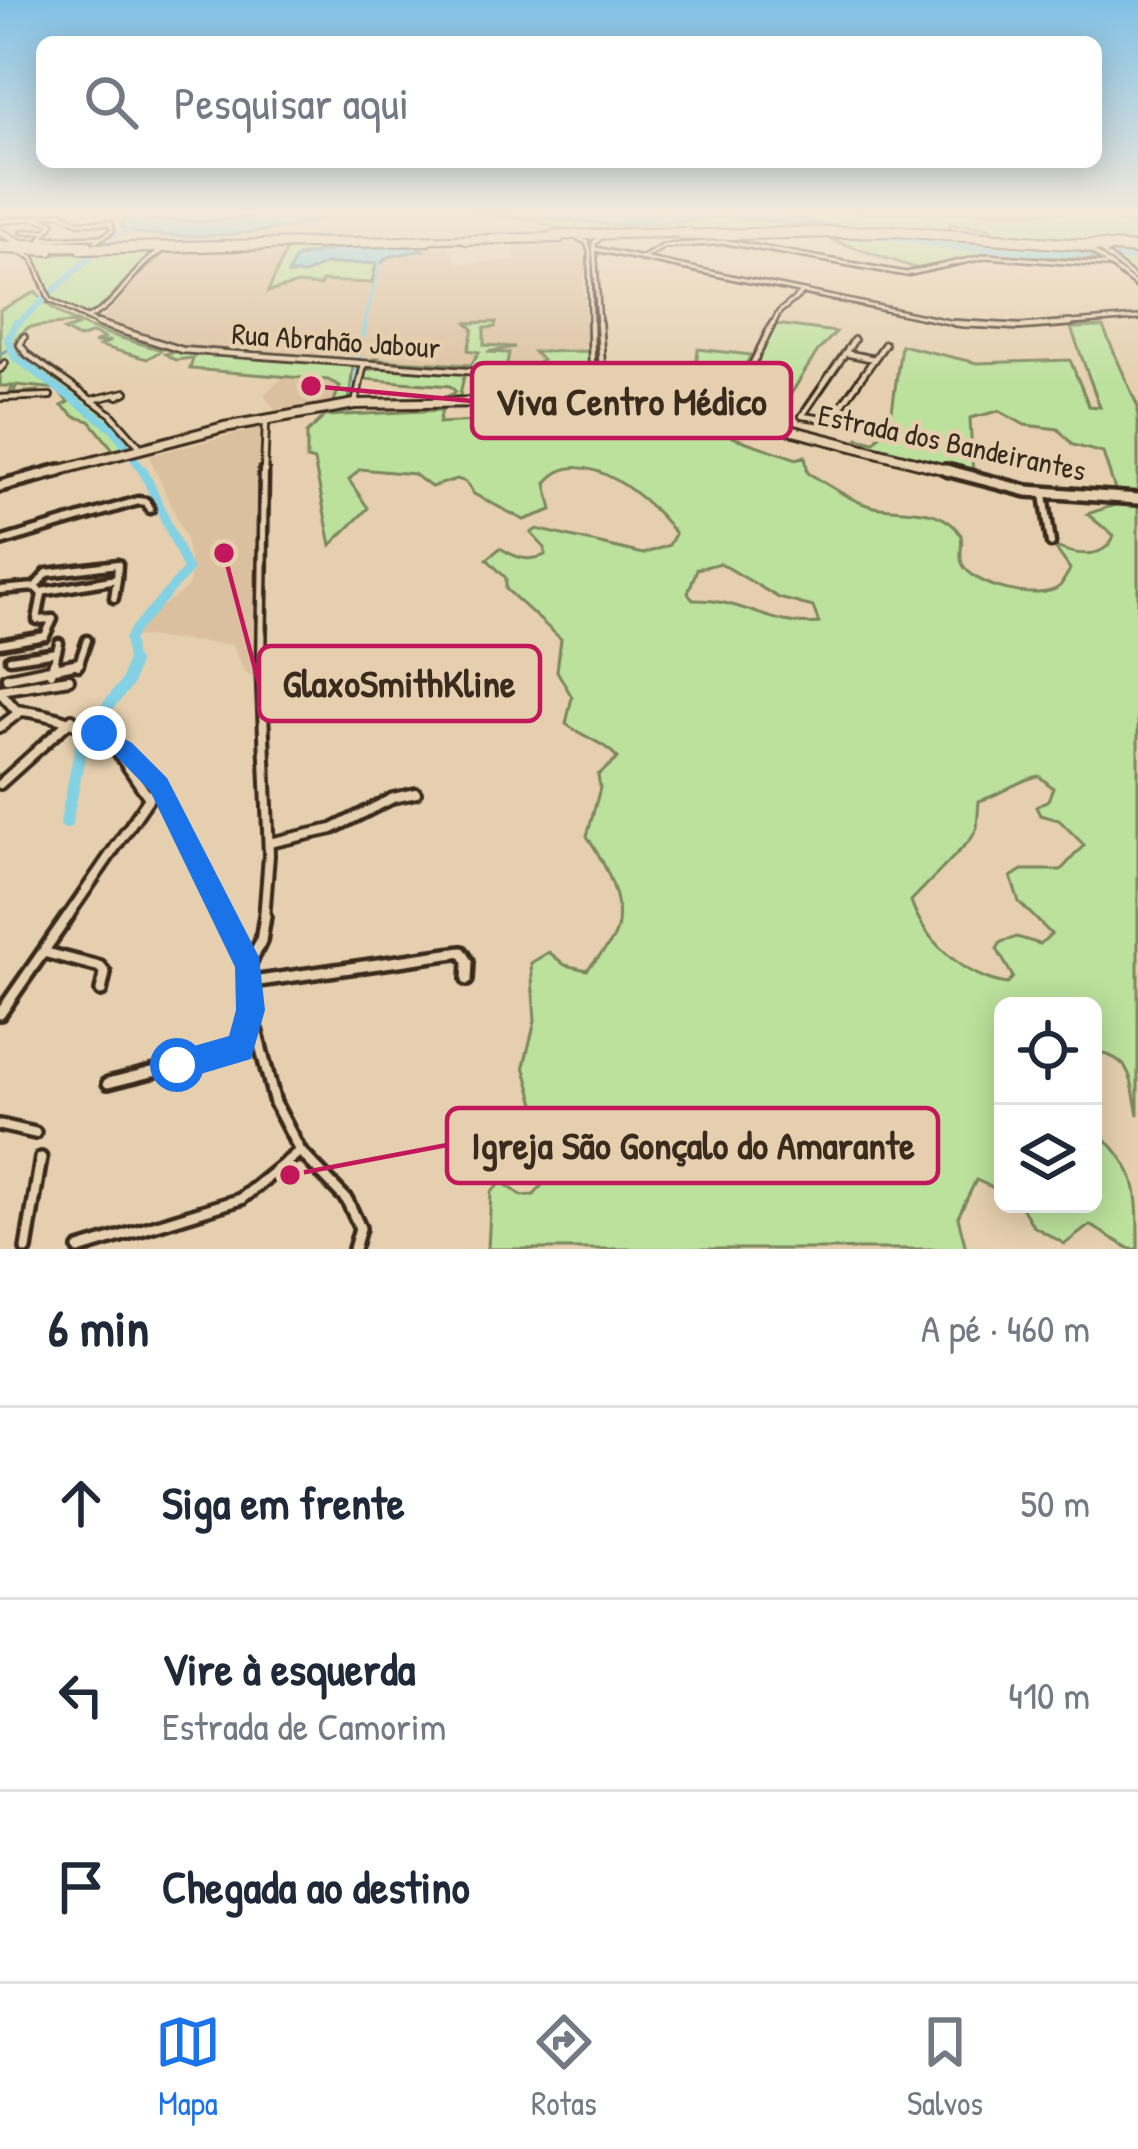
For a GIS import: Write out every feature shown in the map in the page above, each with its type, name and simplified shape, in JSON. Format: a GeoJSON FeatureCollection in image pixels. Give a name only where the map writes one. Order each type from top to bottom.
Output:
{"type":"FeatureCollection","features":[{"type":"Feature","properties":{"kind":"main road","name":"Estrada dos Bandeirantes"},"geometry":{"type":"LineString","coordinates":[[482,405],[595,400],[688,405],[1044,494],[1138,499]]}},
{"type":"Feature","properties":{"kind":"main road","name":"Estrada dos Bandeirantes"},"geometry":{"type":"LineString","coordinates":[[199,437],[355,405],[595,400],[688,405]]}},
{"type":"Feature","properties":{"kind":"main road","name":"Estrada dos Bandeirantes"},"geometry":{"type":"LineString","coordinates":[[199,437],[224,427],[342,408]]}},
{"type":"Feature","properties":{"kind":"main road"},"geometry":{"type":"LineString","coordinates":[[0,488],[199,437]]}},
{"type":"Feature","properties":{"kind":"street","name":"Rua Abrahão Jabour"},"geometry":{"type":"LineString","coordinates":[[37,270],[46,296],[104,327],[171,348],[589,378]]}},
{"type":"Feature","properties":{"kind":"street"},"geometry":{"type":"LineString","coordinates":[[85,318],[100,315],[138,270]]}},
{"type":"Feature","properties":{"kind":"street"},"geometry":{"type":"LineString","coordinates":[[582,270],[589,378],[595,400]]}},
{"type":"Feature","properties":{"kind":"street"},"geometry":{"type":"LineString","coordinates":[[595,400],[601,378],[596,270]]}},
{"type":"Feature","properties":{"kind":"street"},"geometry":{"type":"LineString","coordinates":[[686,270],[903,315],[1010,329],[1138,320]]}},
{"type":"Feature","properties":{"kind":"street"},"geometry":{"type":"LineString","coordinates":[[885,270],[906,274],[923,270]]}},
{"type":"Feature","properties":{"kind":"street"},"geometry":{"type":"LineString","coordinates":[[730,409],[779,312],[801,294]]}},
{"type":"Feature","properties":{"kind":"street"},"geometry":{"type":"LineString","coordinates":[[100,315],[104,327]]}},
{"type":"Feature","properties":{"kind":"street"},"geometry":{"type":"LineString","coordinates":[[24,337],[20,345],[111,414],[136,451]]}},
{"type":"Feature","properties":{"kind":"street"},"geometry":{"type":"LineString","coordinates":[[854,340],[801,414],[831,420],[885,344]]}},
{"type":"Feature","properties":{"kind":"street"},"geometry":{"type":"LineString","coordinates":[[845,353],[874,359]]}},
{"type":"Feature","properties":{"kind":"street"},"geometry":{"type":"LineString","coordinates":[[355,405],[363,364]]}},
{"type":"Feature","properties":{"kind":"street"},"geometry":{"type":"LineString","coordinates":[[589,378],[601,378]]}},
{"type":"Feature","properties":{"kind":"street"},"geometry":{"type":"LineString","coordinates":[[91,400],[126,392],[118,396]]}},
{"type":"Feature","properties":{"kind":"street"},"geometry":{"type":"LineString","coordinates":[[0,398],[50,396]]}},
{"type":"Feature","properties":{"kind":"street"},"geometry":{"type":"LineString","coordinates":[[806,436],[818,420]]}},
{"type":"Feature","properties":{"kind":"street"},"geometry":{"type":"LineString","coordinates":[[249,966],[261,951],[269,843],[259,633],[266,423]]}},
{"type":"Feature","properties":{"kind":"street"},"geometry":{"type":"LineString","coordinates":[[1044,494],[1051,543]]}},
{"type":"Feature","properties":{"kind":"street"},"geometry":{"type":"LineString","coordinates":[[0,542],[138,501],[146,502],[150,509]]}},
{"type":"Feature","properties":{"kind":"street"},"geometry":{"type":"LineString","coordinates":[[0,644],[48,634],[53,619],[37,620],[38,589],[47,573],[118,564],[114,598]]}},
{"type":"Feature","properties":{"kind":"street"},"geometry":{"type":"LineString","coordinates":[[0,590],[117,579]]}},
{"type":"Feature","properties":{"kind":"street"},"geometry":{"type":"LineString","coordinates":[[7,678],[81,665],[87,640]]}},
{"type":"Feature","properties":{"kind":"street"},"geometry":{"type":"LineString","coordinates":[[10,659],[58,648],[48,682]]}},
{"type":"Feature","properties":{"kind":"street"},"geometry":{"type":"LineString","coordinates":[[69,680],[0,691],[12,708],[71,719],[124,749],[158,785],[245,955],[251,1010],[275,1103],[300,1151],[347,1200],[360,1228],[354,1249]]}},
{"type":"Feature","properties":{"kind":"street"},"geometry":{"type":"LineString","coordinates":[[0,727],[21,711]]}},
{"type":"Feature","properties":{"kind":"street"},"geometry":{"type":"LineString","coordinates":[[0,784],[71,719]]}},
{"type":"Feature","properties":{"kind":"street"},"geometry":{"type":"LineString","coordinates":[[124,749],[119,754],[128,774],[149,798]]}},
{"type":"Feature","properties":{"kind":"street"},"geometry":{"type":"LineString","coordinates":[[0,1014],[158,785]]}},
{"type":"Feature","properties":{"kind":"street"},"geometry":{"type":"LineString","coordinates":[[269,843],[332,829],[393,798],[416,793]]}},
{"type":"Feature","properties":{"kind":"street"},"geometry":{"type":"LineString","coordinates":[[245,955],[263,936]]}},
{"type":"Feature","properties":{"kind":"street"},"geometry":{"type":"LineString","coordinates":[[44,952],[100,967],[105,974],[101,991]]}},
{"type":"Feature","properties":{"kind":"street"},"geometry":{"type":"LineString","coordinates":[[251,982],[462,952],[467,956],[467,980]]}},
{"type":"Feature","properties":{"kind":"street"},"geometry":{"type":"LineString","coordinates":[[108,1083],[239,1050],[251,1010]]}},
{"type":"Feature","properties":{"kind":"street"},"geometry":{"type":"LineString","coordinates":[[0,1125],[35,1132]]}},
{"type":"Feature","properties":{"kind":"street"},"geometry":{"type":"LineString","coordinates":[[79,1249],[241,1198],[300,1151]]}},
{"type":"Feature","properties":{"kind":"street"},"geometry":{"type":"LineString","coordinates":[[26,1249],[41,1158]]}},
{"type":"Feature","properties":{"kind":"shaded area"},"geometry":{"type":"Polygon","coordinates":[[[145,270],[585,270],[589,345],[580,348],[589,352],[590,368],[585,373],[317,359],[240,351],[241,344],[218,352],[159,343],[116,329],[103,318],[145,270]]]}},
{"type":"Feature","properties":{"kind":"shaded area"},"geometry":{"type":"Polygon","coordinates":[[[283,377],[332,382],[339,391],[330,404],[279,415],[264,395],[283,377]]]}},
{"type":"Feature","properties":{"kind":"shaded area"},"geometry":{"type":"Polygon","coordinates":[[[263,427],[254,677],[244,671],[233,645],[134,636],[148,617],[188,587],[191,568],[186,538],[149,456],[263,427]]]}},
{"type":"Feature","properties":{"kind":"green space"},"geometry":{"type":"Polygon","coordinates":[[[38,270],[135,270],[99,310],[84,315],[51,298],[38,270]]]}},
{"type":"Feature","properties":{"kind":"green space"},"geometry":{"type":"Polygon","coordinates":[[[278,270],[304,274],[375,270],[372,283],[322,281],[320,286],[298,284],[268,292],[278,270]]]}},
{"type":"Feature","properties":{"kind":"green space"},"geometry":{"type":"Polygon","coordinates":[[[36,292],[78,323],[162,350],[147,359],[100,346],[111,341],[94,343],[104,338],[93,333],[79,338],[64,330],[77,326],[73,323],[29,327],[16,338],[15,349],[26,361],[40,364],[112,416],[129,437],[126,448],[115,452],[90,421],[62,406],[68,402],[57,389],[17,385],[13,393],[38,391],[7,397],[13,386],[0,386],[0,310],[36,292]]]}},
{"type":"Feature","properties":{"kind":"green space"},"geometry":{"type":"Polygon","coordinates":[[[496,322],[495,327],[484,328],[484,345],[515,347],[487,352],[509,353],[506,369],[524,370],[517,366],[531,365],[532,370],[545,370],[535,365],[542,360],[534,352],[589,351],[589,371],[572,374],[368,361],[380,357],[376,360],[471,365],[479,352],[468,350],[473,329],[467,323],[496,322]]]}},
{"type":"Feature","properties":{"kind":"green space"},"geometry":{"type":"Polygon","coordinates":[[[776,324],[836,332],[817,352],[773,423],[731,412],[776,324]]]}},
{"type":"Feature","properties":{"kind":"green space"},"geometry":{"type":"Polygon","coordinates":[[[1103,327],[1138,407],[1138,495],[1117,496],[1103,453],[1073,445],[1058,429],[1025,425],[999,411],[970,418],[973,475],[856,445],[858,438],[874,442],[887,427],[876,422],[892,411],[901,345],[977,363],[1070,360],[1089,406],[1100,407],[1071,328],[1103,327]]]}},
{"type":"Feature","properties":{"kind":"green space"},"geometry":{"type":"Polygon","coordinates":[[[698,349],[751,355],[721,408],[609,391],[608,379],[694,384],[698,349]]]}},
{"type":"Feature","properties":{"kind":"green space"},"geometry":{"type":"Polygon","coordinates":[[[183,350],[353,366],[349,402],[333,404],[340,386],[328,380],[190,369],[193,358],[175,360],[165,354],[183,350]]]}},
{"type":"Feature","properties":{"kind":"green space"},"geometry":{"type":"Polygon","coordinates":[[[364,370],[465,371],[459,400],[442,399],[456,392],[450,386],[362,379],[364,370]]]}},
{"type":"Feature","properties":{"kind":"green space"},"geometry":{"type":"Polygon","coordinates":[[[587,407],[603,407],[598,412],[650,422],[675,417],[727,422],[735,429],[732,437],[797,459],[805,456],[808,473],[854,500],[943,518],[961,535],[961,560],[968,572],[1023,593],[1051,591],[1061,585],[1070,569],[1054,546],[1088,554],[1109,544],[1114,536],[1087,514],[1118,504],[1138,504],[1138,1115],[1124,1065],[1102,1054],[1102,997],[994,997],[994,1188],[976,1180],[958,1217],[966,1249],[488,1249],[491,1192],[502,1182],[522,1196],[534,1195],[550,1175],[536,1153],[538,1114],[524,1066],[535,1021],[531,963],[549,952],[565,965],[587,970],[617,927],[617,900],[587,836],[600,788],[598,775],[618,758],[566,724],[572,697],[557,671],[561,639],[506,589],[506,578],[487,559],[500,548],[522,558],[545,555],[545,548],[531,533],[537,529],[643,554],[669,545],[675,534],[635,492],[597,471],[561,471],[546,483],[552,510],[524,520],[474,494],[466,482],[457,479],[431,487],[414,474],[360,469],[349,480],[368,508],[331,545],[314,461],[307,459],[307,433],[325,416],[442,410],[439,423],[476,421],[499,435],[590,421],[587,407]],[[720,563],[697,569],[688,593],[693,600],[726,603],[786,621],[819,623],[813,607],[779,598],[720,563]],[[1039,776],[979,801],[977,828],[971,839],[911,901],[926,930],[948,955],[991,980],[1007,984],[1013,977],[997,949],[1001,942],[1017,937],[1040,944],[1051,934],[1019,902],[1011,877],[1022,870],[1061,870],[1084,845],[1059,820],[1040,815],[1036,807],[1048,800],[1053,788],[1039,776]]]}},
{"type":"Feature","properties":{"kind":"green space"},"geometry":{"type":"Polygon","coordinates":[[[1102,1136],[1132,1179],[1138,1249],[1090,1225],[1065,1244],[1033,1226],[1025,1213],[1102,1213],[1102,1136]]]}},
{"type":"Feature","properties":{"kind":"waterway"},"geometry":{"type":"LineString","coordinates":[[15,326],[76,270]]}},
{"type":"Feature","properties":{"kind":"waterway"},"geometry":{"type":"LineString","coordinates":[[364,326],[378,270]]}},
{"type":"Feature","properties":{"kind":"waterway"},"geometry":{"type":"LineString","coordinates":[[593,270],[595,287]]}},
{"type":"Feature","properties":{"kind":"waterway"},"geometry":{"type":"LineString","coordinates":[[595,290],[597,322]]}},
{"type":"Feature","properties":{"kind":"waterway"},"geometry":{"type":"LineString","coordinates":[[16,323],[8,339],[15,357],[114,429],[144,473]]}},
{"type":"Feature","properties":{"kind":"waterway"},"geometry":{"type":"LineString","coordinates":[[351,411],[365,323]]}},
{"type":"Feature","properties":{"kind":"waterway"},"geometry":{"type":"LineString","coordinates":[[0,354],[9,349]]}},
{"type":"Feature","properties":{"kind":"waterway"},"geometry":{"type":"LineString","coordinates":[[132,664],[129,639],[188,570],[143,470]]}},
{"type":"Feature","properties":{"kind":"waterway"},"geometry":{"type":"LineString","coordinates":[[66,823],[83,736],[127,683],[132,664]]}},
{"type":"Feature","properties":{"kind":"place","name":"Viva Centro Médico"},"geometry":{"type":"Point","coordinates":[311,386]}},
{"type":"Feature","properties":{"kind":"place","name":"GlaxoSmithKline"},"geometry":{"type":"Point","coordinates":[224,553]}},
{"type":"Feature","properties":{"kind":"place","name":"Igreja São Gonçalo do Amarante"},"geometry":{"type":"Point","coordinates":[290,1175]}},
{"type":"Feature","properties":{"kind":"route"},"geometry":{"type":"LineString","coordinates":[[99,733],[124,749],[158,785],[249,966],[251,1010],[240,1048],[177,1065]]}}]}
